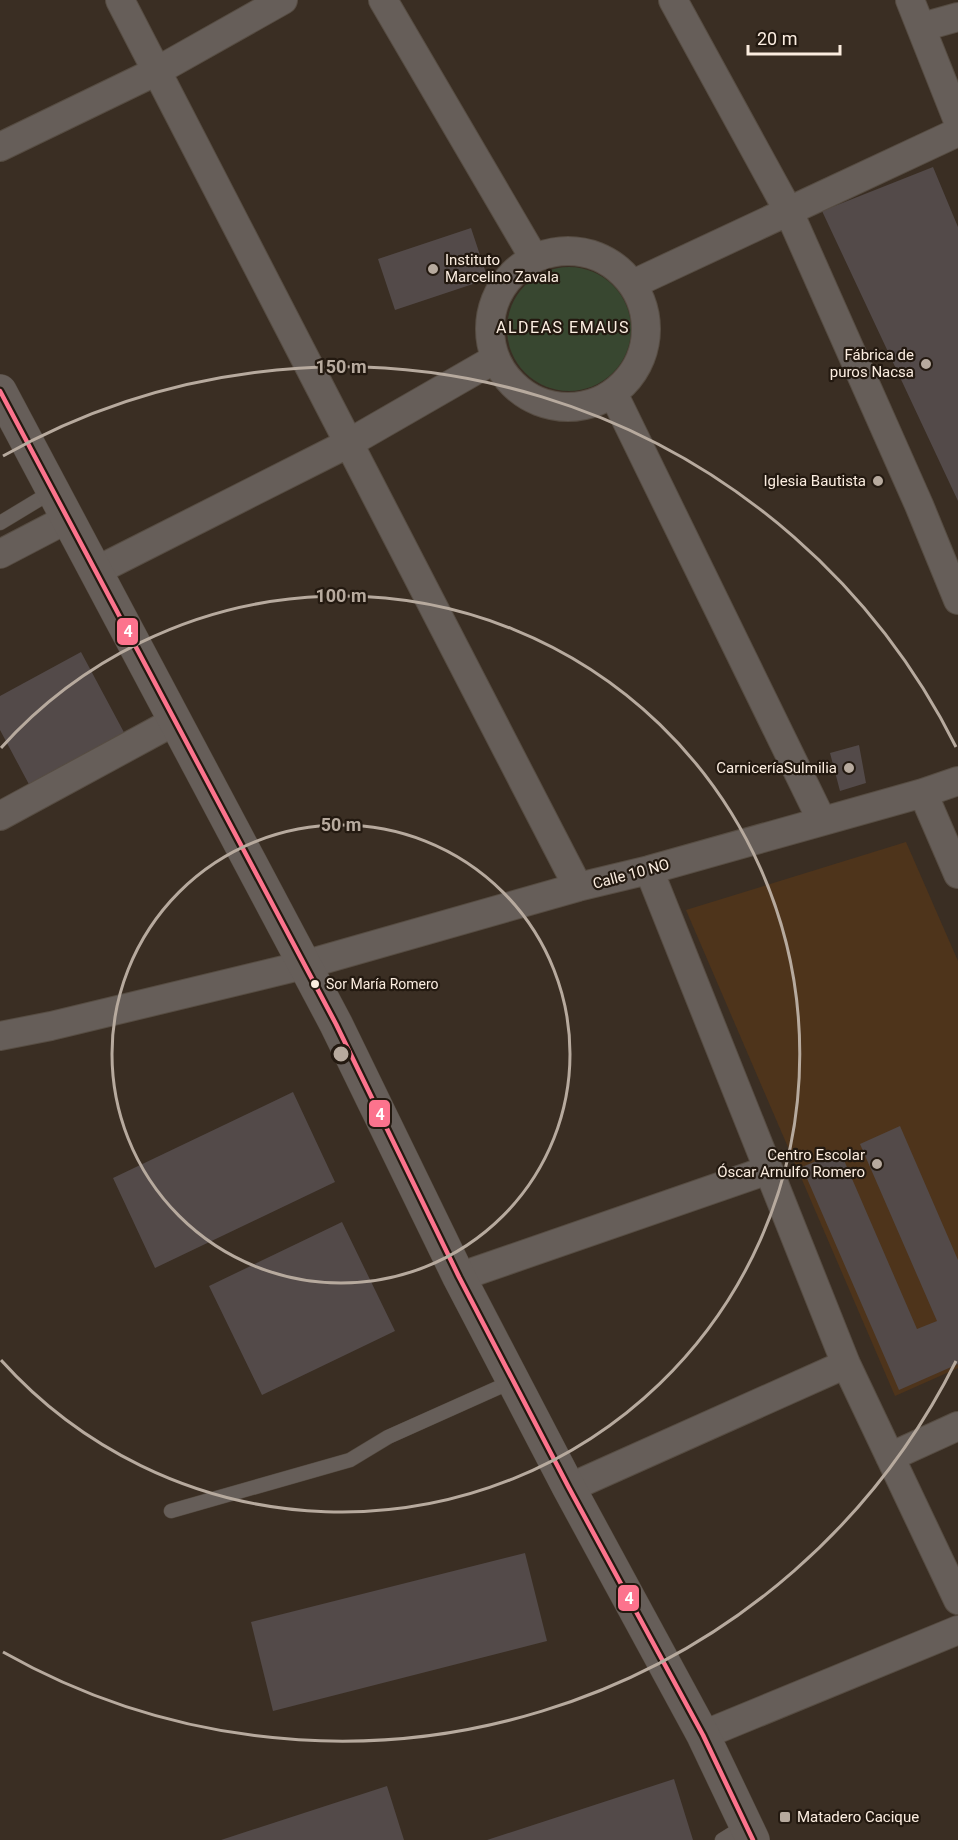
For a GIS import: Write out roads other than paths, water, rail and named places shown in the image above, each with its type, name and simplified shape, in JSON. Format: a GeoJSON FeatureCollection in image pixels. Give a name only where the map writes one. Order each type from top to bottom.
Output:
{"type":"FeatureCollection","features":[{"type":"Feature","properties":{"kind":"street"},"geometry":{"type":"LineString","coordinates":[[120,0],[578,887]]}},
{"type":"Feature","properties":{"kind":"street"},"geometry":{"type":"LineString","coordinates":[[0,147],[157,71],[283,0]]}},
{"type":"Feature","properties":{"kind":"street"},"geometry":{"type":"LineString","coordinates":[[383,0],[534,258]]}},
{"type":"Feature","properties":{"kind":"street"},"geometry":{"type":"LineString","coordinates":[[674,0],[789,212],[919,505],[958,600]]}},
{"type":"Feature","properties":{"kind":"street"},"geometry":{"type":"LineString","coordinates":[[910,0],[958,121]]}},
{"type":"Feature","properties":{"kind":"street"},"geometry":{"type":"LineString","coordinates":[[922,27],[958,17]]}},
{"type":"Feature","properties":{"kind":"street"},"geometry":{"type":"LineString","coordinates":[[633,284],[958,132]]}},
{"type":"Feature","properties":{"kind":"street"},"geometry":{"type":"LineString","coordinates":[[555,251],[577,251],[608,262],[618,268],[633,284],[646,313],[646,343],[635,373],[614,395],[581,408],[546,406],[514,388],[495,359],[489,335],[492,312],[500,290],[514,272],[534,258],[555,251]]}},
{"type":"Feature","properties":{"kind":"street"},"geometry":{"type":"LineString","coordinates":[[96,571],[349,443],[495,359]]}},
{"type":"Feature","properties":{"kind":"street"},"geometry":{"type":"LineString","coordinates":[[0,391],[336,1024],[459,1277],[569,1488],[703,1735],[740,1835]]}},
{"type":"Feature","properties":{"kind":"street"},"geometry":{"type":"LineString","coordinates":[[614,395],[822,821]]}},
{"type":"Feature","properties":{"kind":"street"},"geometry":{"type":"LineString","coordinates":[[0,554],[60,505]]}},
{"type":"Feature","properties":{"kind":"street"},"geometry":{"type":"LineString","coordinates":[[0,816],[175,721]]}},
{"type":"Feature","properties":{"kind":"street","name":"Calle 10 NO"},"geometry":{"type":"LineString","coordinates":[[0,1036],[51,1026],[304,965],[923,793],[958,781]]}},
{"type":"Feature","properties":{"kind":"street"},"geometry":{"type":"LineString","coordinates":[[923,793],[958,874]]}},
{"type":"Feature","properties":{"kind":"street"},"geometry":{"type":"LineString","coordinates":[[649,870],[846,1364],[958,1600]]}},
{"type":"Feature","properties":{"kind":"street"},"geometry":{"type":"LineString","coordinates":[[459,1277],[768,1170]]}},
{"type":"Feature","properties":{"kind":"street"},"geometry":{"type":"LineString","coordinates":[[569,1488],[846,1364]]}},
{"type":"Feature","properties":{"kind":"street"},"geometry":{"type":"LineString","coordinates":[[890,1457],[958,1426]]}},
{"type":"Feature","properties":{"kind":"street"},"geometry":{"type":"LineString","coordinates":[[703,1735],[958,1630]]}},
{"type":"Feature","properties":{"kind":"lane"},"geometry":{"type":"LineString","coordinates":[[0,523],[60,505]]}},
{"type":"Feature","properties":{"kind":"lane"},"geometry":{"type":"LineString","coordinates":[[171,1511],[350,1460],[388,1437],[515,1381]]}},
{"type":"Feature","properties":{"kind":"place","name":"Instituto Marcelino Zavala"},"geometry":{"type":"Point","coordinates":[433,269]}},
{"type":"Feature","properties":{"kind":"place","name":"Fábrica de puros Nacsa"},"geometry":{"type":"Point","coordinates":[926,364]}},
{"type":"Feature","properties":{"kind":"place","name":"Iglesia Bautista"},"geometry":{"type":"Point","coordinates":[878,481]}},
{"type":"Feature","properties":{"kind":"place","name":"CarniceríaSulmilia"},"geometry":{"type":"Point","coordinates":[849,768]}},
{"type":"Feature","properties":{"kind":"place","name":"Sor María Romero"},"geometry":{"type":"Point","coordinates":[315,984]}},
{"type":"Feature","properties":{"kind":"place","name":"Centro Escolar Óscar Arnulfo Romero"},"geometry":{"type":"Point","coordinates":[877,1164]}},
{"type":"Feature","properties":{"kind":"place","name":"Matadero Cacique"},"geometry":{"type":"Point","coordinates":[785,1817]}},
{"type":"Feature","properties":{"kind":"district","name":"ALDEAS EMAUS"},"geometry":{"type":"Point","coordinates":[563,327]}}]}
